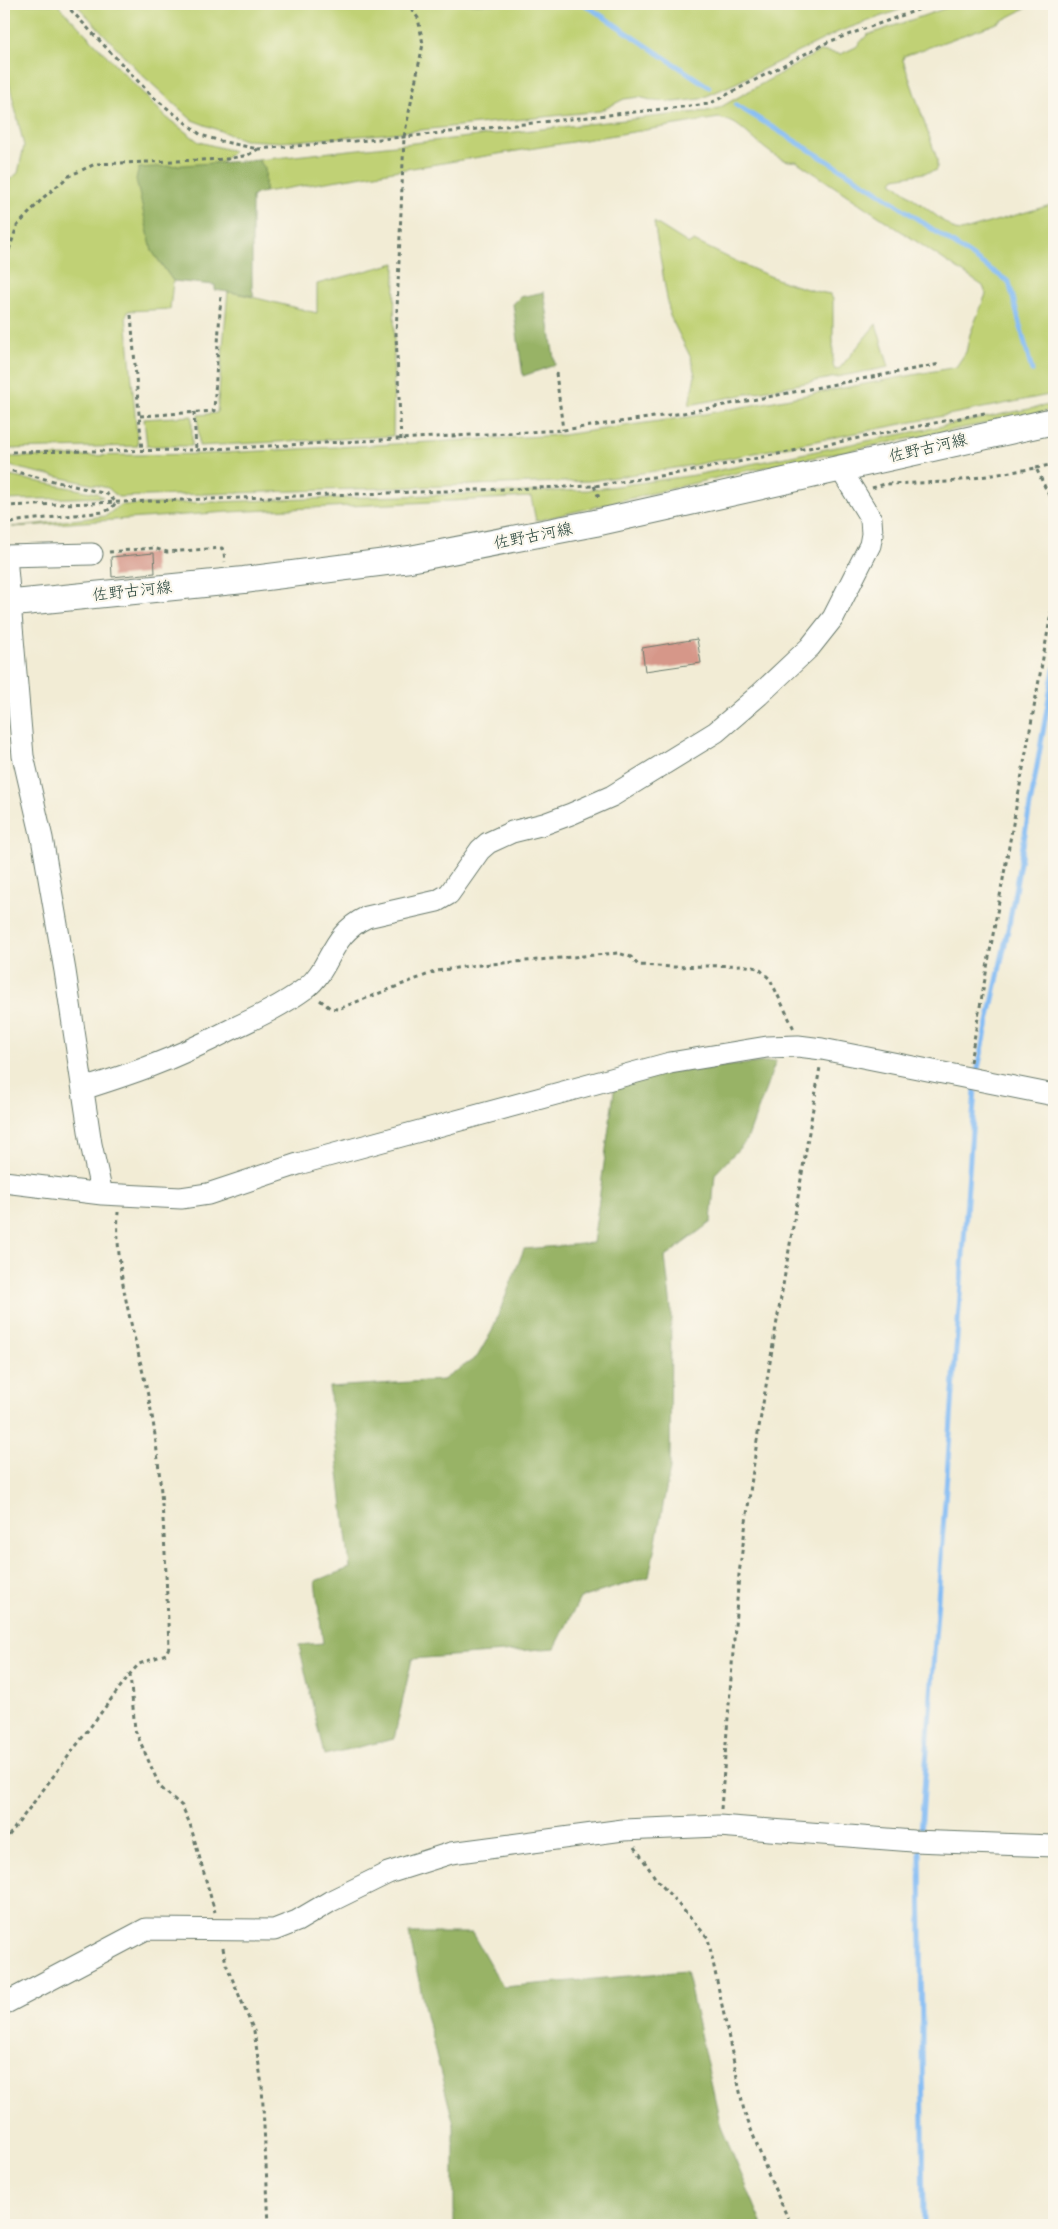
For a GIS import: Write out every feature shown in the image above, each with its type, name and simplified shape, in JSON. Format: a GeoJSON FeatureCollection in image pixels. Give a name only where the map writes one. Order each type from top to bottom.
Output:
{"type":"FeatureCollection","features":[{"type":"Feature","properties":{"kind":"main road","name":"佐野古河線"},"geometry":{"type":"LineString","coordinates":[[7,603],[244,580],[410,559],[595,523],[1054,421]]}},
{"type":"Feature","properties":{"kind":"street"},"geometry":{"type":"LineString","coordinates":[[83,1089],[149,1067],[287,1002],[308,986],[317,976],[337,941],[358,922],[367,918],[437,901],[448,894],[471,862],[488,843],[512,832],[544,824],[572,814],[612,796],[716,732],[810,647],[834,618],[866,554],[872,534],[871,519],[846,478],[843,467]]}},
{"type":"Feature","properties":{"kind":"street"},"geometry":{"type":"LineString","coordinates":[[92,554],[5,556],[7,603],[23,756],[46,864],[91,1144],[110,1194]]}},
{"type":"Feature","properties":{"kind":"street"},"geometry":{"type":"LineString","coordinates":[[4,1182],[110,1194],[181,1198],[208,1194],[307,1162],[661,1065],[767,1047],[798,1046],[822,1049],[1054,1095]]}},
{"type":"Feature","properties":{"kind":"street"},"geometry":{"type":"LineString","coordinates":[[4,2004],[146,1929],[274,1930],[297,1921],[388,1873],[452,1853],[623,1830],[719,1826],[912,1841],[1054,1846]]}},
{"type":"Feature","properties":{"kind":"path"},"geometry":{"type":"LineString","coordinates":[[65,4],[152,96],[201,135],[258,149],[404,137],[709,104],[828,42],[934,4]]}},
{"type":"Feature","properties":{"kind":"path"},"geometry":{"type":"LineString","coordinates":[[401,440],[396,335],[404,137],[423,44],[418,18],[408,4]]}},
{"type":"Feature","properties":{"kind":"path"},"geometry":{"type":"LineString","coordinates":[[1049,4],[1054,19]]}},
{"type":"Feature","properties":{"kind":"path"},"geometry":{"type":"LineString","coordinates":[[4,265],[17,226],[44,197],[69,176],[95,164],[227,159],[248,155],[258,149]]}},
{"type":"Feature","properties":{"kind":"path"},"geometry":{"type":"LineString","coordinates":[[140,416],[214,411],[221,294]]}},
{"type":"Feature","properties":{"kind":"path"},"geometry":{"type":"LineString","coordinates":[[131,315],[142,450]]}},
{"type":"Feature","properties":{"kind":"path"},"geometry":{"type":"LineString","coordinates":[[4,452],[196,450],[562,430],[683,413],[940,364]]}},
{"type":"Feature","properties":{"kind":"path"},"geometry":{"type":"LineString","coordinates":[[556,374],[562,430]]}},
{"type":"Feature","properties":{"kind":"path"},"geometry":{"type":"LineString","coordinates":[[194,412],[196,450]]}},
{"type":"Feature","properties":{"kind":"path"},"geometry":{"type":"LineString","coordinates":[[4,506],[594,486],[692,470],[990,412]]}},
{"type":"Feature","properties":{"kind":"path"},"geometry":{"type":"LineString","coordinates":[[857,494],[886,484],[949,482],[1054,464]]}},
{"type":"Feature","properties":{"kind":"path"},"geometry":{"type":"LineString","coordinates":[[1036,468],[1054,506]]}},
{"type":"Feature","properties":{"kind":"path"},"geometry":{"type":"LineString","coordinates":[[4,469],[107,494],[116,502]]}},
{"type":"Feature","properties":{"kind":"path"},"geometry":{"type":"LineString","coordinates":[[594,486],[604,508]]}},
{"type":"Feature","properties":{"kind":"path"},"geometry":{"type":"LineString","coordinates":[[4,526],[18,521],[104,512],[112,508],[116,502]]}},
{"type":"Feature","properties":{"kind":"path"},"geometry":{"type":"LineString","coordinates":[[92,554],[153,548],[167,552],[222,548],[225,565]]}},
{"type":"Feature","properties":{"kind":"path"},"geometry":{"type":"LineString","coordinates":[[967,1078],[1054,597]]}},
{"type":"Feature","properties":{"kind":"path"},"geometry":{"type":"LineString","coordinates":[[308,986],[323,1004],[330,1008],[338,1009],[426,974],[469,966],[618,953],[631,957],[638,965],[675,967],[742,965],[758,968],[770,979],[793,1025],[798,1046]]}},
{"type":"Feature","properties":{"kind":"path"},"geometry":{"type":"LineString","coordinates":[[719,1826],[742,1556],[758,1433],[822,1049]]}},
{"type":"Feature","properties":{"kind":"path"},"geometry":{"type":"LineString","coordinates":[[4,1842],[130,1674],[139,1664],[166,1654],[169,1647],[165,1556],[154,1427],[118,1260],[110,1194]]}},
{"type":"Feature","properties":{"kind":"path"},"geometry":{"type":"LineString","coordinates":[[130,1674],[135,1730],[160,1788],[182,1806],[190,1824],[220,1931],[226,1964],[254,2031],[262,2086],[269,2225]]}},
{"type":"Feature","properties":{"kind":"path"},"geometry":{"type":"LineString","coordinates":[[623,1830],[656,1879],[708,1938],[744,2111],[768,2174],[791,2225]]}},
{"type":"Feature","properties":{"kind":"green space"},"geometry":{"type":"Polygon","coordinates":[[[4,4],[57,4],[166,117],[199,142],[234,151],[220,163],[139,169],[152,251],[173,281],[170,309],[128,311],[126,316],[138,446],[4,449],[4,184],[18,173],[24,146],[4,61],[4,4]]]}},
{"type":"Feature","properties":{"kind":"green space"},"geometry":{"type":"Polygon","coordinates":[[[76,4],[916,4],[838,32],[700,99],[674,102],[655,101],[639,97],[624,99],[600,111],[383,134],[282,142],[244,140],[192,120],[140,73],[76,4]]]}},
{"type":"Feature","properties":{"kind":"green space"},"geometry":{"type":"Polygon","coordinates":[[[958,4],[1034,4],[995,24],[904,56],[903,60],[937,159],[937,167],[935,171],[895,178],[892,182],[955,230],[961,231],[1054,204],[1054,394],[694,465],[590,481],[118,497],[108,488],[13,467],[4,461],[4,457],[205,454],[563,435],[694,416],[956,367],[966,352],[970,334],[986,294],[983,286],[796,161],[780,158],[734,123],[723,119],[719,118],[265,192],[265,168],[258,160],[707,111],[719,108],[820,51],[841,54],[856,47],[867,35],[958,4]]]}},
{"type":"Feature","properties":{"kind":"green space"},"geometry":{"type":"Polygon","coordinates":[[[258,160],[265,168],[265,192],[252,197],[252,289],[254,296],[215,290],[215,285],[173,281],[152,251],[136,179],[139,168],[258,160]]]}},
{"type":"Feature","properties":{"kind":"green space"},"geometry":{"type":"Polygon","coordinates":[[[654,222],[689,244],[694,241],[778,279],[813,291],[830,294],[833,299],[833,365],[835,370],[840,368],[876,324],[889,367],[689,405],[695,375],[691,358],[670,316],[654,222]]]}},
{"type":"Feature","properties":{"kind":"green space"},"geometry":{"type":"Polygon","coordinates":[[[395,263],[393,436],[199,446],[198,415],[217,413],[228,291],[317,313],[317,284],[395,263]]]}},
{"type":"Feature","properties":{"kind":"green space"},"geometry":{"type":"Polygon","coordinates":[[[544,292],[555,365],[523,376],[513,304],[520,297],[544,292]]]}},
{"type":"Feature","properties":{"kind":"green space"},"geometry":{"type":"Polygon","coordinates":[[[1054,404],[1054,410],[741,472],[536,521],[531,497],[229,512],[12,527],[106,516],[120,505],[589,490],[695,475],[1054,404]]]}},
{"type":"Feature","properties":{"kind":"green space"},"geometry":{"type":"Polygon","coordinates":[[[192,416],[192,446],[147,446],[144,419],[192,416]]]}},
{"type":"Feature","properties":{"kind":"green space"},"geometry":{"type":"Polygon","coordinates":[[[4,475],[96,493],[103,497],[4,500],[4,475]]]}},
{"type":"Feature","properties":{"kind":"green space"},"geometry":{"type":"Polygon","coordinates":[[[776,1061],[747,1140],[715,1174],[711,1222],[665,1257],[671,1308],[670,1469],[649,1577],[580,1598],[555,1648],[412,1659],[394,1739],[324,1755],[299,1645],[323,1643],[315,1581],[350,1568],[329,1387],[443,1380],[477,1357],[492,1331],[524,1249],[593,1243],[616,1077],[776,1061]]]}},
{"type":"Feature","properties":{"kind":"green space"},"geometry":{"type":"Polygon","coordinates":[[[409,1933],[472,1933],[503,1987],[686,1971],[721,2127],[763,2225],[454,2225],[454,2125],[426,2015],[409,1933]]]}},
{"type":"Feature","properties":{"kind":"building"},"geometry":{"type":"Polygon","coordinates":[[[154,553],[155,573],[112,577],[111,557],[154,553]]]}},
{"type":"Feature","properties":{"kind":"building"},"geometry":{"type":"Polygon","coordinates":[[[697,639],[701,663],[645,671],[642,648],[697,639]]]}},
{"type":"Feature","properties":{"kind":"waterway"},"geometry":{"type":"LineString","coordinates":[[584,4],[709,87]]}},
{"type":"Feature","properties":{"kind":"waterway"},"geometry":{"type":"LineString","coordinates":[[736,105],[880,193],[1009,282],[1032,371]]}},
{"type":"Feature","properties":{"kind":"waterway"},"geometry":{"type":"LineString","coordinates":[[977,1073],[1009,925],[1054,669]]}},
{"type":"Feature","properties":{"kind":"waterway"},"geometry":{"type":"LineString","coordinates":[[921,1832],[975,1089]]}},
{"type":"Feature","properties":{"kind":"waterway"},"geometry":{"type":"LineString","coordinates":[[920,1851],[924,2225]]}}]}
